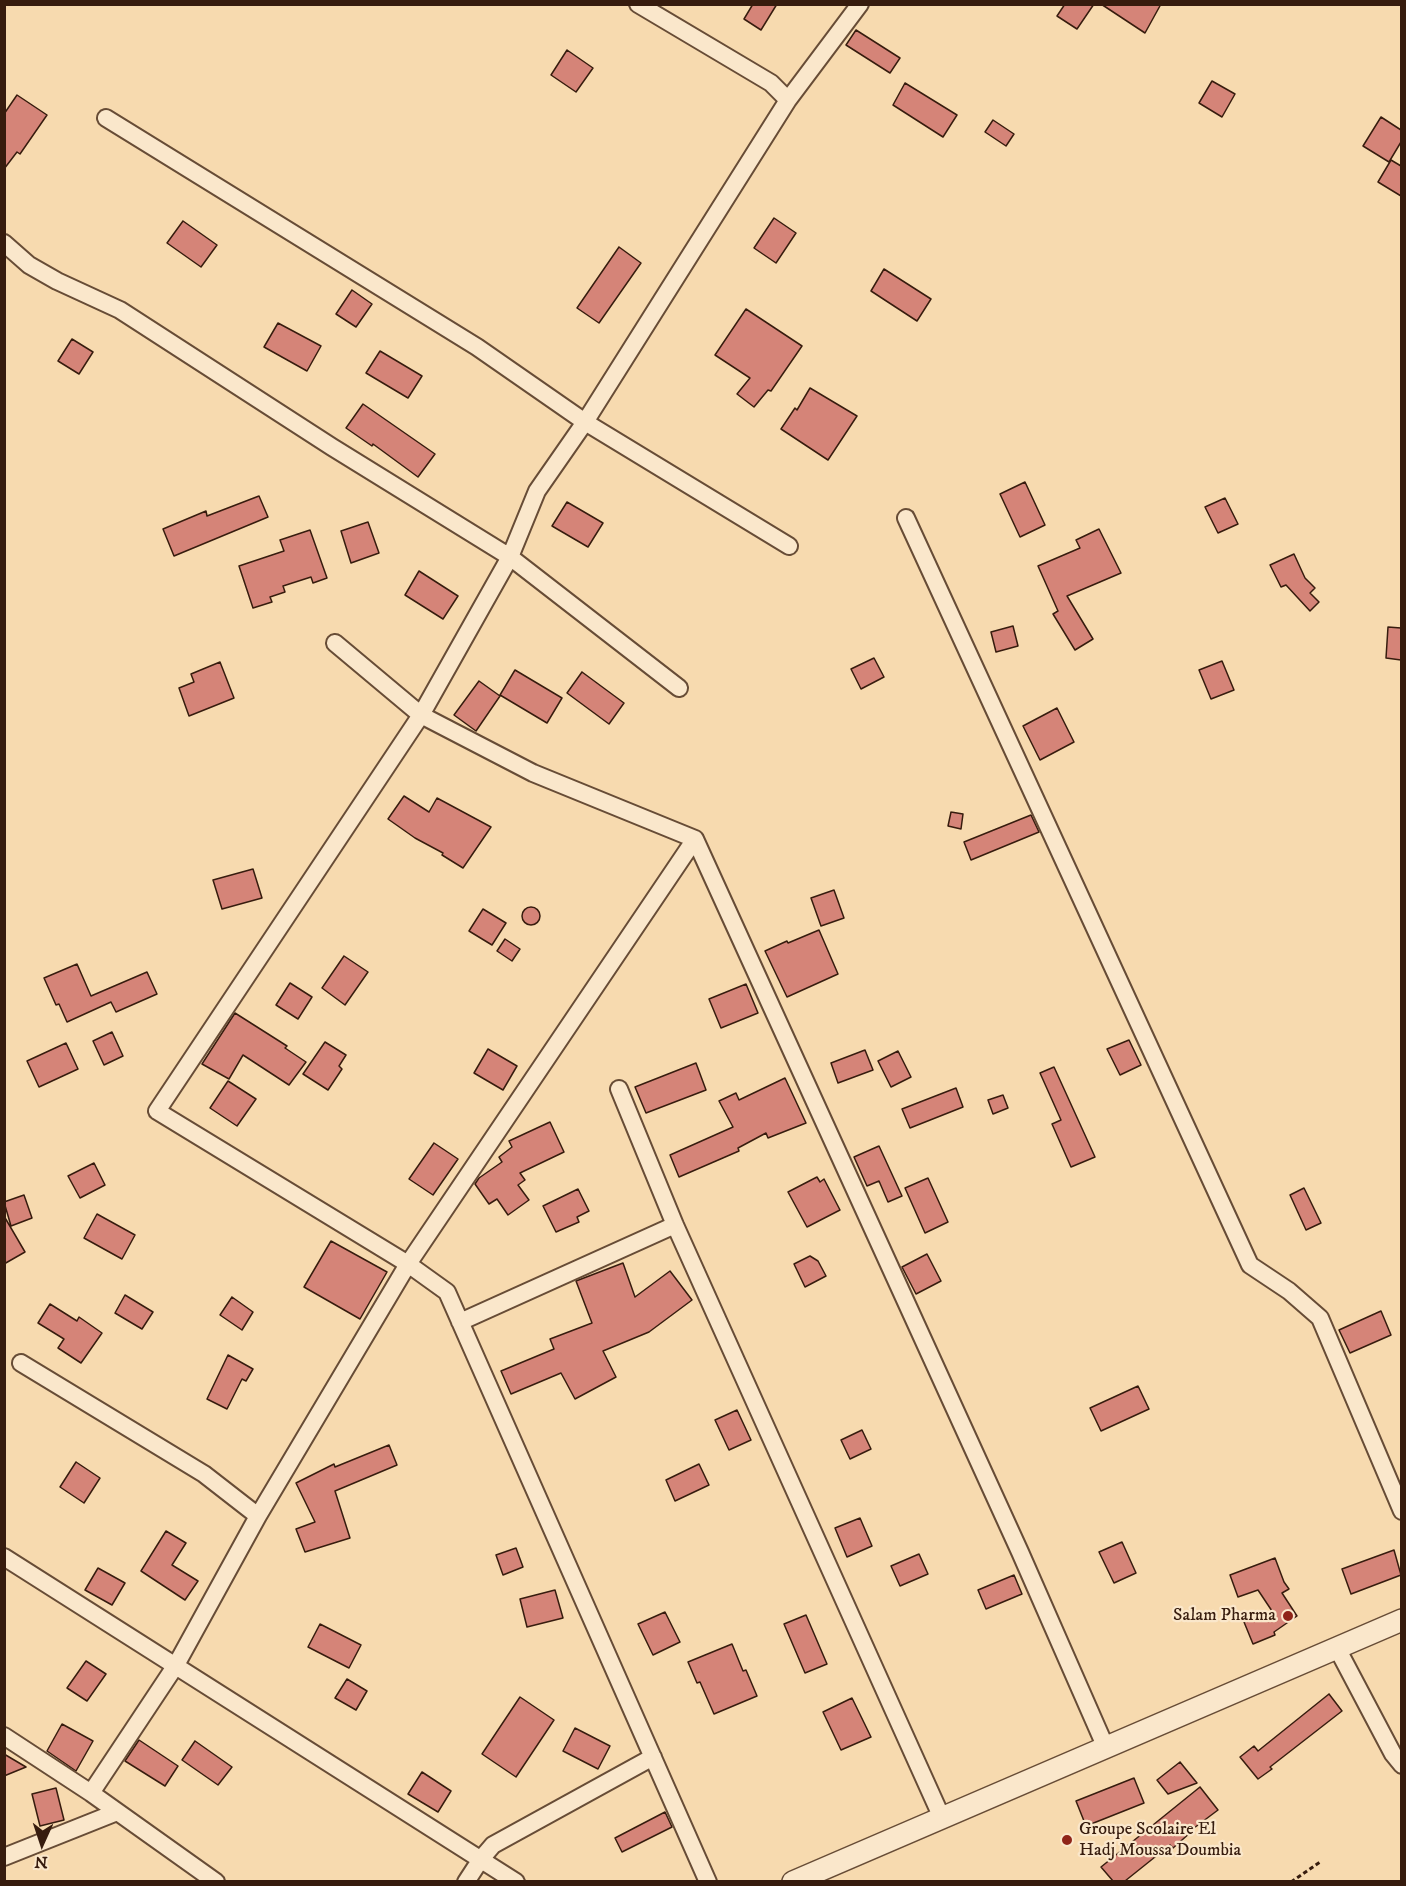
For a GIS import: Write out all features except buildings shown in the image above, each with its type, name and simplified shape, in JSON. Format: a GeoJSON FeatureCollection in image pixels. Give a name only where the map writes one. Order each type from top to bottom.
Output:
{"type":"FeatureCollection","features":[{"type":"Feature","properties":{"kind":"street"},"geometry":{"type":"LineString","coordinates":[[638,4],[771,83],[788,100]]}},
{"type":"Feature","properties":{"kind":"street"},"geometry":{"type":"LineString","coordinates":[[708,1881],[447,1292],[408,1264],[157,1111],[421,716],[510,557],[537,491],[585,422],[788,100],[860,4]]}},
{"type":"Feature","properties":{"kind":"street"},"geometry":{"type":"LineString","coordinates":[[106,118],[477,347],[585,422],[789,546]]}},
{"type":"Feature","properties":{"kind":"street"},"geometry":{"type":"LineString","coordinates":[[4,243],[28,265],[120,310],[322,441],[510,557],[679,688]]}},
{"type":"Feature","properties":{"kind":"street"},"geometry":{"type":"LineString","coordinates":[[906,518],[1250,1265],[1289,1291],[1320,1318],[1401,1511]]}},
{"type":"Feature","properties":{"kind":"street"},"geometry":{"type":"LineString","coordinates":[[335,644],[421,716],[533,773],[695,840],[1020,1552],[1106,1748]]}},
{"type":"Feature","properties":{"kind":"street"},"geometry":{"type":"LineString","coordinates":[[91,1793],[176,1665],[258,1516],[408,1264],[695,840]]}},
{"type":"Feature","properties":{"kind":"street"},"geometry":{"type":"LineString","coordinates":[[619,1089],[675,1226],[942,1818]]}},
{"type":"Feature","properties":{"kind":"street"},"geometry":{"type":"LineString","coordinates":[[460,1322],[675,1226]]}},
{"type":"Feature","properties":{"kind":"street"},"geometry":{"type":"LineString","coordinates":[[21,1363],[204,1474],[258,1516]]}},
{"type":"Feature","properties":{"kind":"street"},"geometry":{"type":"LineString","coordinates":[[4,1557],[516,1881]]}},
{"type":"Feature","properties":{"kind":"street"},"geometry":{"type":"LineString","coordinates":[[793,1881],[1401,1620]]}},
{"type":"Feature","properties":{"kind":"street"},"geometry":{"type":"LineString","coordinates":[[1337,1648],[1401,1765]]}},
{"type":"Feature","properties":{"kind":"street"},"geometry":{"type":"LineString","coordinates":[[4,1736],[91,1793],[216,1881]]}},
{"type":"Feature","properties":{"kind":"street"},"geometry":{"type":"LineString","coordinates":[[466,1881],[493,1845],[653,1757]]}},
{"type":"Feature","properties":{"kind":"street"},"geometry":{"type":"LineString","coordinates":[[4,1857],[117,1812]]}},
{"type":"Feature","properties":{"kind":"path"},"geometry":{"type":"LineString","coordinates":[[1291,1881],[1320,1862]]}},
{"type":"Feature","properties":{"kind":"place","name":"Salam Pharma"},"geometry":{"type":"Point","coordinates":[1288,1616]}},
{"type":"Feature","properties":{"kind":"place","name":"Groupe Scolaire El Hadj Moussa Doumbia"},"geometry":{"type":"Point","coordinates":[1067,1840]}}]}
